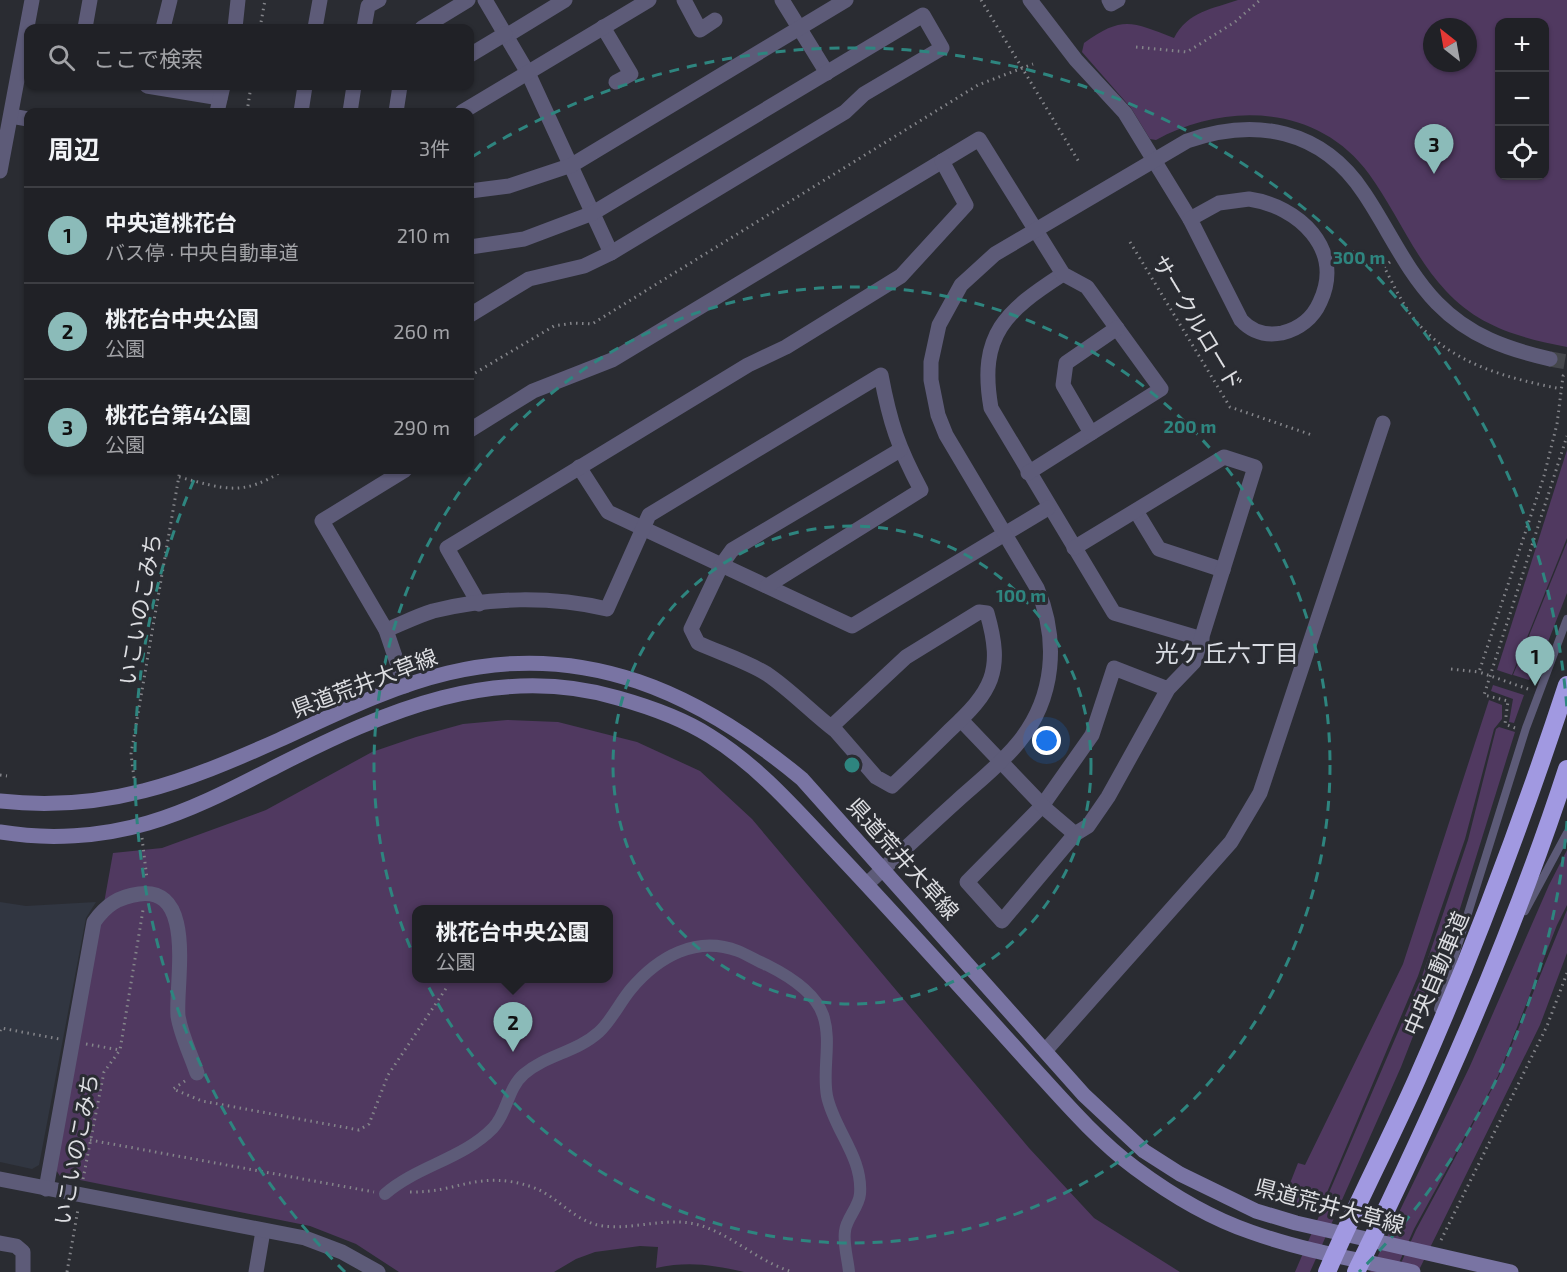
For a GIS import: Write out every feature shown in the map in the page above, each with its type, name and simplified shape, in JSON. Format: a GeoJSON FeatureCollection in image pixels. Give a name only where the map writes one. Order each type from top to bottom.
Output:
{"type":"FeatureCollection","features":[{"type":"Feature","properties":{"kind":"highway","name":"中央自動車道"},"geometry":{"type":"LineString","coordinates":[[1327,1272],[1353,1211],[1416,1080],[1467,961],[1527,809],[1567,685]]}},
{"type":"Feature","properties":{"kind":"highway"},"geometry":{"type":"LineString","coordinates":[[1356,1272],[1383,1218],[1490,974],[1551,819],[1567,769]]}},
{"type":"Feature","properties":{"kind":"main road","name":"県道荒井大草線"},"geometry":{"type":"LineString","coordinates":[[0,801],[110,800],[179,782],[405,686],[477,667],[542,663],[578,666],[646,684],[722,719],[764,747],[802,779],[884,868],[1084,1095],[1144,1151],[1217,1193],[1256,1211],[1296,1224],[1511,1272]]}},
{"type":"Feature","properties":{"kind":"main road","name":"県道荒井大草線"},"geometry":{"type":"LineString","coordinates":[[0,832],[44,836],[81,836],[147,824],[190,809],[370,720],[414,704],[480,688],[544,685],[580,689],[622,699],[678,719],[710,736],[748,763],[867,884],[1070,1107],[1132,1166],[1204,1211],[1248,1231],[1287,1243],[1413,1272]]}},
{"type":"Feature","properties":{"kind":"street"},"geometry":{"type":"LineString","coordinates":[[28,24],[32,0]]}},
{"type":"Feature","properties":{"kind":"street"},"geometry":{"type":"LineString","coordinates":[[86,24],[90,0]]}},
{"type":"Feature","properties":{"kind":"street"},"geometry":{"type":"LineString","coordinates":[[164,24],[170,0]]}},
{"type":"Feature","properties":{"kind":"street"},"geometry":{"type":"LineString","coordinates":[[235,24],[238,0]]}},
{"type":"Feature","properties":{"kind":"street"},"geometry":{"type":"LineString","coordinates":[[316,24],[320,0]]}},
{"type":"Feature","properties":{"kind":"street"},"geometry":{"type":"LineString","coordinates":[[365,24],[368,6],[379,0]]}},
{"type":"Feature","properties":{"kind":"street"},"geometry":{"type":"LineString","coordinates":[[429,24],[468,0]]}},
{"type":"Feature","properties":{"kind":"street"},"geometry":{"type":"LineString","coordinates":[[485,0],[528,73],[611,253]]}},
{"type":"Feature","properties":{"kind":"street"},"geometry":{"type":"LineString","coordinates":[[474,53],[565,0]]}},
{"type":"Feature","properties":{"kind":"street"},"geometry":{"type":"LineString","coordinates":[[469,108],[649,0]]}},
{"type":"Feature","properties":{"kind":"street"},"geometry":{"type":"LineString","coordinates":[[684,0],[700,30],[715,20]]}},
{"type":"Feature","properties":{"kind":"street"},"geometry":{"type":"LineString","coordinates":[[782,0],[826,73]]}},
{"type":"Feature","properties":{"kind":"street"},"geometry":{"type":"LineString","coordinates":[[474,190],[509,186],[572,165],[846,0]]}},
{"type":"Feature","properties":{"kind":"street"},"geometry":{"type":"LineString","coordinates":[[1030,0],[1076,60],[1125,113],[1190,219],[1241,320],[1248,328],[1274,335],[1293,330],[1317,308],[1328,278],[1326,261],[1320,244],[1298,218],[1267,201],[1249,199],[1219,203],[1190,219]]}},
{"type":"Feature","properties":{"kind":"street"},"geometry":{"type":"LineString","coordinates":[[1109,0],[1111,4],[1118,0]]}},
{"type":"Feature","properties":{"kind":"street"},"geometry":{"type":"LineString","coordinates":[[474,246],[524,239],[593,213],[923,15],[942,48],[864,94],[845,112],[611,253],[584,266],[529,279],[474,313]]}},
{"type":"Feature","properties":{"kind":"street"},"geometry":{"type":"LineString","coordinates":[[603,27],[631,74],[616,82]]}},
{"type":"Feature","properties":{"kind":"street"},"geometry":{"type":"LineString","coordinates":[[0,171],[4,133],[11,116],[24,44]]}},
{"type":"Feature","properties":{"kind":"street"},"geometry":{"type":"LineString","coordinates":[[171,90],[220,99]]}},
{"type":"Feature","properties":{"kind":"street"},"geometry":{"type":"LineString","coordinates":[[302,108],[304,90]]}},
{"type":"Feature","properties":{"kind":"street"},"geometry":{"type":"LineString","coordinates":[[351,108],[353,90]]}},
{"type":"Feature","properties":{"kind":"street"},"geometry":{"type":"LineString","coordinates":[[397,108],[399,90]]}},
{"type":"Feature","properties":{"kind":"street"},"geometry":{"type":"LineString","coordinates":[[11,116],[24,118]]}},
{"type":"Feature","properties":{"kind":"street"},"geometry":{"type":"LineString","coordinates":[[867,884],[1019,742],[1042,702],[1052,659],[1051,632],[1045,606],[946,435],[933,398],[931,362],[939,324],[961,285],[995,254],[1154,159],[1200,137],[1241,128],[1279,132],[1310,143],[1328,154],[1352,176],[1414,275],[1451,316],[1477,334],[1505,348],[1550,359]]}},
{"type":"Feature","properties":{"kind":"street"},"geometry":{"type":"LineString","coordinates":[[474,428],[534,391],[612,360],[942,160],[979,140],[1064,274],[1087,287],[1161,389],[1028,473]]}},
{"type":"Feature","properties":{"kind":"street"},"geometry":{"type":"LineString","coordinates":[[479,603],[447,548],[748,364],[786,348],[901,276],[966,205],[942,160]]}},
{"type":"Feature","properties":{"kind":"street"},"geometry":{"type":"LineString","coordinates":[[1064,274],[1028,297],[1005,319],[992,344],[987,388],[991,408],[1048,508],[1114,613],[1202,639]]}},
{"type":"Feature","properties":{"kind":"street"},"geometry":{"type":"LineString","coordinates":[[1091,433],[1063,385],[1062,376],[1066,363],[1117,328]]}},
{"type":"Feature","properties":{"kind":"street"},"geometry":{"type":"LineString","coordinates":[[386,630],[433,611],[479,603],[559,601],[607,609],[649,514],[881,375],[890,422],[900,450],[921,490],[767,586]]}},
{"type":"Feature","properties":{"kind":"street"},"geometry":{"type":"LineString","coordinates":[[1045,1051],[1231,842],[1260,793],[1383,423]]}},
{"type":"Feature","properties":{"kind":"street"},"geometry":{"type":"LineString","coordinates":[[831,727],[906,657],[979,612],[987,613],[995,638],[993,671],[989,687],[974,709],[892,786],[876,777],[831,727],[765,673],[698,643],[691,629],[722,564],[732,550],[900,450]]}},
{"type":"Feature","properties":{"kind":"street"},"geometry":{"type":"LineString","coordinates":[[1074,549],[1224,457],[1255,467],[1194,662],[1168,689],[1108,797],[1088,826],[1075,834],[1002,921],[966,882],[1042,806],[1092,735],[1114,668],[1168,689]]}},
{"type":"Feature","properties":{"kind":"street"},"geometry":{"type":"LineString","coordinates":[[579,467],[608,512],[852,626],[1048,508]]}},
{"type":"Feature","properties":{"kind":"street"},"geometry":{"type":"LineString","coordinates":[[398,474],[322,521],[386,630],[405,686]]}},
{"type":"Feature","properties":{"kind":"street"},"geometry":{"type":"LineString","coordinates":[[1136,511],[1162,551],[1223,570]]}},
{"type":"Feature","properties":{"kind":"street"},"geometry":{"type":"LineString","coordinates":[[961,720],[1042,806],[1075,834]]}},
{"type":"Feature","properties":{"kind":"street"},"geometry":{"type":"LineString","coordinates":[[46,1188],[94,922],[114,902],[125,896],[145,893],[166,903],[179,926],[178,1018],[197,1073]]}},
{"type":"Feature","properties":{"kind":"street"},"geometry":{"type":"LineString","coordinates":[[385,1194],[419,1172],[440,1164],[492,1129],[504,1114],[512,1089],[522,1076],[533,1066],[583,1044],[600,1032],[631,989],[655,964],[686,948],[718,947],[738,951],[796,982],[823,1014],[826,1032],[827,1097],[851,1149],[859,1184],[860,1196],[844,1231],[849,1272]]}},
{"type":"Feature","properties":{"kind":"street"},"geometry":{"type":"LineString","coordinates":[[0,1179],[323,1244],[378,1272]]}},
{"type":"Feature","properties":{"kind":"street"},"geometry":{"type":"LineString","coordinates":[[256,1272],[263,1231]]}},
{"type":"Feature","properties":{"kind":"street"},"geometry":{"type":"LineString","coordinates":[[0,1243],[16,1246],[24,1252],[23,1272]]}},
{"type":"Feature","properties":{"kind":"lane"},"geometry":{"type":"LineString","coordinates":[[1416,1080],[1526,728],[1567,619]]}},
{"type":"Feature","properties":{"kind":"lane"},"geometry":{"type":"LineString","coordinates":[[1490,974],[1567,833]]}},
{"type":"Feature","properties":{"kind":"path"},"geometry":{"type":"LineString","coordinates":[[261,24],[265,0]]}},
{"type":"Feature","properties":{"kind":"path"},"geometry":{"type":"LineString","coordinates":[[981,0],[1079,162]]}},
{"type":"Feature","properties":{"kind":"path"},"geometry":{"type":"LineString","coordinates":[[1136,47],[1187,52],[1235,22],[1260,0]]}},
{"type":"Feature","properties":{"kind":"path"},"geometry":{"type":"LineString","coordinates":[[474,374],[554,327],[564,324],[592,324],[978,85],[1033,64]]}},
{"type":"Feature","properties":{"kind":"path"},"geometry":{"type":"LineString","coordinates":[[247,108],[250,90]]}},
{"type":"Feature","properties":{"kind":"path","name":"サークルロード"},"geometry":{"type":"LineString","coordinates":[[1130,242],[1230,407],[1312,435]]}},
{"type":"Feature","properties":{"kind":"path"},"geometry":{"type":"LineString","coordinates":[[1479,672],[1544,476],[1557,424],[1563,376],[1567,372]]}},
{"type":"Feature","properties":{"kind":"path"},"geometry":{"type":"LineString","coordinates":[[1520,718],[1516,728],[1505,724],[1508,701],[1484,695],[1567,436]]}},
{"type":"Feature","properties":{"kind":"path","name":"いこいのこみち"},"geometry":{"type":"LineString","coordinates":[[131,754],[179,474]]}},
{"type":"Feature","properties":{"kind":"path"},"geometry":{"type":"LineString","coordinates":[[178,477],[217,487],[244,489],[257,486],[277,474]]}},
{"type":"Feature","properties":{"kind":"path"},"geometry":{"type":"LineString","coordinates":[[1451,669],[1479,672],[1500,679]]}},
{"type":"Feature","properties":{"kind":"path"},"geometry":{"type":"LineString","coordinates":[[1527,698],[1530,688]]}},
{"type":"Feature","properties":{"kind":"path"},"geometry":{"type":"LineString","coordinates":[[0,774],[7,776]]}},
{"type":"Feature","properties":{"kind":"path","name":"いこいのこみち"},"geometry":{"type":"LineString","coordinates":[[82,1189],[104,1072],[120,1050],[145,893]]}},
{"type":"Feature","properties":{"kind":"path"},"geometry":{"type":"LineString","coordinates":[[1449,1223],[1547,1026],[1567,973]]}},
{"type":"Feature","properties":{"kind":"path"},"geometry":{"type":"LineString","coordinates":[[197,1073],[174,1089],[202,1101],[359,1131],[369,1124],[388,1075],[447,987]]}},
{"type":"Feature","properties":{"kind":"path"},"geometry":{"type":"LineString","coordinates":[[1,1029],[41,1036]]}},
{"type":"Feature","properties":{"kind":"path"},"geometry":{"type":"LineString","coordinates":[[90,1045],[120,1050]]}},
{"type":"Feature","properties":{"kind":"path"},"geometry":{"type":"LineString","coordinates":[[90,1140],[385,1194],[426,1192],[467,1181],[514,1182],[535,1188],[590,1223],[618,1227],[682,1222],[697,1224],[716,1231],[764,1261],[793,1272]]}},
{"type":"Feature","properties":{"kind":"path","name":"いこいのこみち"},"geometry":{"type":"LineString","coordinates":[[68,1270],[80,1200]]}},
{"type":"Feature","properties":{"kind":"shaded area"},"geometry":{"type":"Polygon","coordinates":[[[1238,0],[1567,0],[1567,347],[1533,340],[1502,329],[1472,314],[1459,303],[1424,264],[1369,174],[1348,151],[1324,134],[1297,122],[1269,116],[1240,116],[1211,119],[1156,140],[1150,139],[1131,108],[1082,52],[1084,43],[1109,28],[1128,24],[1148,28],[1174,38],[1186,22],[1210,9],[1238,0]]]}},
{"type":"Feature","properties":{"kind":"shaded area"},"geometry":{"type":"Polygon","coordinates":[[[1567,450],[1567,538],[1512,675],[1497,670],[1567,450]]]}},
{"type":"Feature","properties":{"kind":"shaded area"},"geometry":{"type":"Polygon","coordinates":[[[1567,542],[1567,593],[1539,665],[1535,664],[1529,680],[1513,675],[1567,542]]]}},
{"type":"Feature","properties":{"kind":"shaded area"},"geometry":{"type":"Polygon","coordinates":[[[1493,685],[1524,695],[1514,723],[1509,722],[1513,699],[1491,691],[1493,685]]]}},
{"type":"Feature","properties":{"kind":"shaded area"},"geometry":{"type":"Polygon","coordinates":[[[1489,700],[1502,705],[1502,719],[1494,729],[1465,839],[1418,976],[1320,1209],[1290,1203],[1285,1196],[1298,1163],[1305,1165],[1403,964],[1489,700]]]}},
{"type":"Feature","properties":{"kind":"shaded area"},"geometry":{"type":"Polygon","coordinates":[[[507,720],[558,722],[637,742],[700,771],[752,819],[1029,1148],[1094,1218],[1180,1272],[744,1272],[690,1264],[656,1268],[658,1247],[640,1246],[595,1252],[576,1259],[554,1272],[399,1272],[356,1244],[310,1226],[60,1176],[56,1170],[113,853],[162,848],[266,810],[372,752],[463,724],[507,720]]]}},
{"type":"Feature","properties":{"kind":"shaded area"},"geometry":{"type":"Polygon","coordinates":[[[1499,727],[1515,732],[1449,944],[1401,1067],[1310,1272],[1295,1272],[1422,976],[1468,840],[1496,729],[1499,727]]]}},
{"type":"Feature","properties":{"kind":"shaded area"},"geometry":{"type":"Polygon","coordinates":[[[1567,850],[1567,905],[1498,1076],[1414,1229],[1395,1272],[1370,1272],[1470,1066],[1549,885],[1567,850]]]}},
{"type":"Feature","properties":{"kind":"shaded area"},"geometry":{"type":"Polygon","coordinates":[[[0,902],[26,906],[96,902],[86,918],[39,1165],[32,1169],[0,1162],[0,902]]]}},
{"type":"Feature","properties":{"kind":"shaded area"},"geometry":{"type":"Polygon","coordinates":[[[1567,910],[1567,953],[1540,1025],[1418,1272],[1397,1272],[1416,1230],[1499,1076],[1567,910]]]}},
{"type":"Feature","properties":{"kind":"tunnel"},"geometry":{"type":"LineString","coordinates":[[1550,359],[1567,362]]}},
{"type":"Feature","properties":{"kind":"place","name":"桃花台第4公園"},"geometry":{"type":"Point","coordinates":[1434,174]}},
{"type":"Feature","properties":{"kind":"place","name":"中央道桃花台"},"geometry":{"type":"Point","coordinates":[1535,686]}},
{"type":"Feature","properties":{"kind":"place","name":"桃花台中央公園"},"geometry":{"type":"Point","coordinates":[513,1052]}},
{"type":"Feature","properties":{"kind":"district","name":"光ケ丘六丁目"},"geometry":{"type":"Point","coordinates":[1227,652]}}]}
